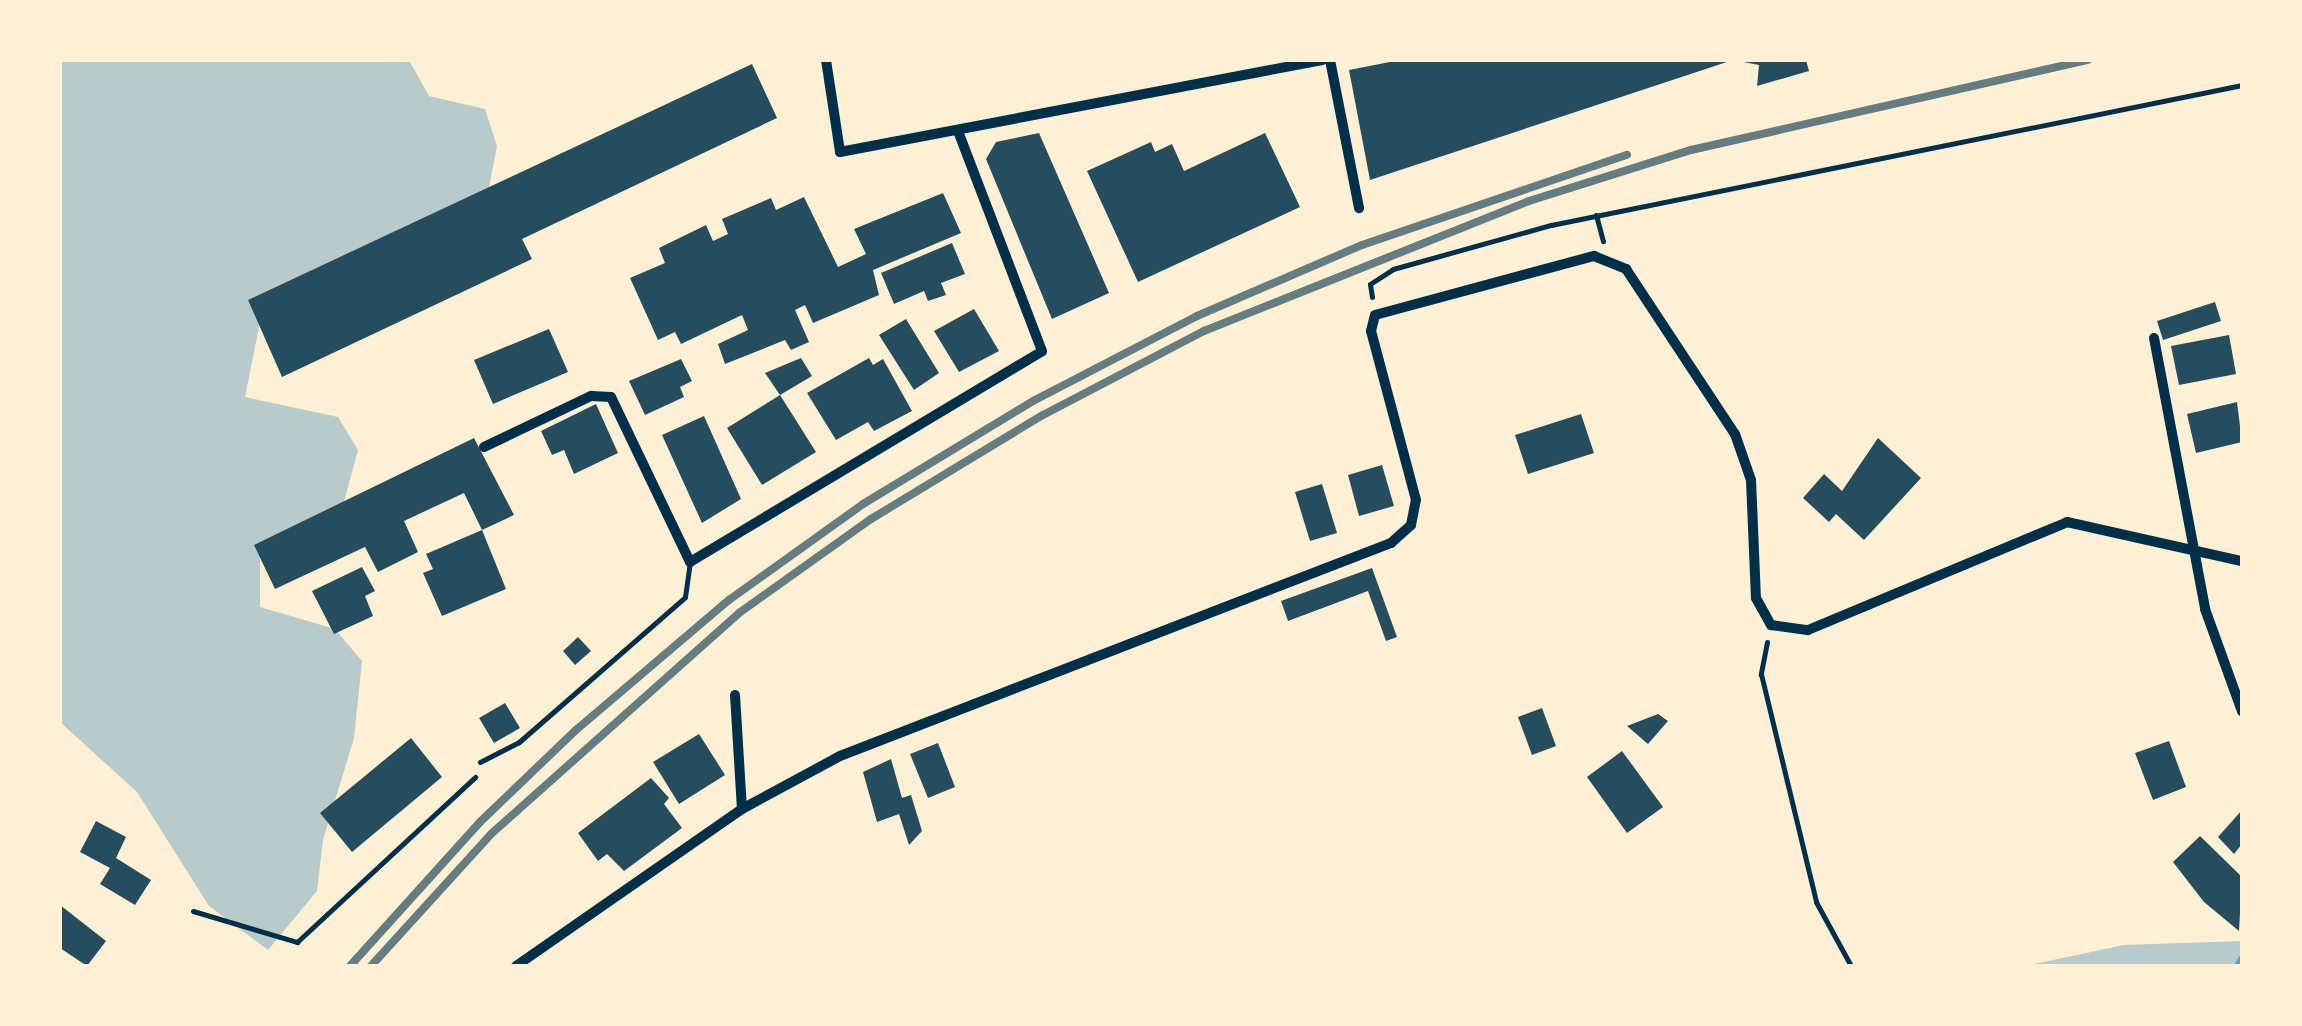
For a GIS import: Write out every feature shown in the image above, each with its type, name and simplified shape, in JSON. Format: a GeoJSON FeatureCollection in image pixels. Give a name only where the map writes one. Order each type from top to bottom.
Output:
{"type":"FeatureCollection","features":[{"type":"Feature","properties":{"kind":"street"},"geometry":{"type":"LineString","coordinates":[[826,60],[840,152],[1322,60]]}},
{"type":"Feature","properties":{"kind":"street"},"geometry":{"type":"LineString","coordinates":[[1330,60],[1359,208]]}},
{"type":"Feature","properties":{"kind":"street"},"geometry":{"type":"LineString","coordinates":[[484,447],[590,396],[611,397],[690,562],[1042,350],[958,131]]}},
{"type":"Feature","properties":{"kind":"street"},"geometry":{"type":"LineString","coordinates":[[516,966],[742,809],[840,756],[1391,543],[1411,525],[1416,500],[1372,331],[1375,315],[1594,256],[1626,269],[1735,434],[1752,480],[1756,598],[1771,625],[1808,630],[2067,522],[2192,545],[2242,561]]}},
{"type":"Feature","properties":{"kind":"street"},"geometry":{"type":"LineString","coordinates":[[2154,338],[2205,609],[2242,711]]}},
{"type":"Feature","properties":{"kind":"street"},"geometry":{"type":"LineString","coordinates":[[735,695],[742,809]]}},
{"type":"Feature","properties":{"kind":"lane"},"geometry":{"type":"LineString","coordinates":[[480,762],[519,742],[685,597],[690,562]]}},
{"type":"Feature","properties":{"kind":"path"},"geometry":{"type":"LineString","coordinates":[[1370,284],[1393,268],[1686,193],[2242,85]]}},
{"type":"Feature","properties":{"kind":"path"},"geometry":{"type":"LineString","coordinates":[[1771,625],[1760,674],[1816,902],[1852,966]]}},
{"type":"Feature","properties":{"kind":"path"},"geometry":{"type":"LineString","coordinates":[[194,911],[297,942],[470,782],[482,770],[480,762]]}},
{"type":"Feature","properties":{"kind":"shaded area"},"geometry":{"type":"Polygon","coordinates":[[[60,60],[409,60],[429,96],[485,109],[497,146],[487,198],[263,307],[245,397],[338,417],[358,450],[341,513],[260,554],[260,607],[335,629],[362,661],[354,738],[323,840],[317,891],[268,950],[209,906],[137,792],[60,722],[60,60]]]}},
{"type":"Feature","properties":{"kind":"shaded area"},"geometry":{"type":"Polygon","coordinates":[[[2242,941],[2242,966],[2025,966],[2124,945],[2242,941]]]}},
{"type":"Feature","properties":{"kind":"building"},"geometry":{"type":"Polygon","coordinates":[[[1400,60],[1730,61],[1370,180],[1349,70],[1400,60]]]}},
{"type":"Feature","properties":{"kind":"building"},"geometry":{"type":"Polygon","coordinates":[[[1733,60],[1806,60],[1809,71],[1757,86],[1759,65],[1733,60]]]}},
{"type":"Feature","properties":{"kind":"building"},"geometry":{"type":"Polygon","coordinates":[[[752,64],[777,118],[522,239],[532,259],[282,377],[248,300],[752,64]]]}},
{"type":"Feature","properties":{"kind":"building"},"geometry":{"type":"Polygon","coordinates":[[[1039,133],[1109,293],[1052,319],[986,159],[996,142],[1039,133]]]}},
{"type":"Feature","properties":{"kind":"building"},"geometry":{"type":"Polygon","coordinates":[[[1265,133],[1300,207],[1138,282],[1087,171],[1151,142],[1155,152],[1172,144],[1184,171],[1265,133]]]}},
{"type":"Feature","properties":{"kind":"building"},"geometry":{"type":"Polygon","coordinates":[[[943,193],[961,233],[873,270],[879,295],[813,323],[805,305],[795,310],[809,342],[791,350],[785,340],[725,364],[718,344],[748,330],[742,315],[681,344],[675,332],[658,340],[630,278],[665,263],[659,248],[706,225],[713,241],[728,234],[722,219],[771,198],[776,210],[804,197],[838,267],[866,254],[854,229],[943,193]]]}},
{"type":"Feature","properties":{"kind":"building"},"geometry":{"type":"Polygon","coordinates":[[[952,243],[965,274],[941,283],[946,295],[928,301],[924,291],[894,304],[881,273],[952,243]]]}},
{"type":"Feature","properties":{"kind":"building"},"geometry":{"type":"Polygon","coordinates":[[[2215,302],[2221,321],[2163,340],[2157,321],[2215,302]]]}},
{"type":"Feature","properties":{"kind":"building"},"geometry":{"type":"Polygon","coordinates":[[[974,309],[999,351],[959,372],[934,331],[974,309]]]}},
{"type":"Feature","properties":{"kind":"building"},"geometry":{"type":"Polygon","coordinates":[[[906,319],[939,373],[914,390],[879,335],[906,319]]]}},
{"type":"Feature","properties":{"kind":"building"},"geometry":{"type":"Polygon","coordinates":[[[549,329],[568,372],[493,404],[474,360],[549,329]]]}},
{"type":"Feature","properties":{"kind":"building"},"geometry":{"type":"Polygon","coordinates":[[[2229,335],[2236,374],[2179,385],[2171,346],[2229,335]]]}},
{"type":"Feature","properties":{"kind":"building"},"geometry":{"type":"Polygon","coordinates":[[[801,358],[812,376],[780,395],[765,373],[801,358]]]}},
{"type":"Feature","properties":{"kind":"building"},"geometry":{"type":"Polygon","coordinates":[[[869,358],[873,365],[883,359],[912,411],[874,431],[868,422],[836,440],[807,393],[869,358]]]}},
{"type":"Feature","properties":{"kind":"building"},"geometry":{"type":"Polygon","coordinates":[[[681,359],[692,381],[680,387],[684,397],[645,415],[629,381],[681,359]]]}},
{"type":"Feature","properties":{"kind":"building"},"geometry":{"type":"Polygon","coordinates":[[[780,395],[816,452],[762,485],[727,428],[780,395]]]}},
{"type":"Feature","properties":{"kind":"building"},"geometry":{"type":"Polygon","coordinates":[[[2237,402],[2242,442],[2196,453],[2187,414],[2237,402]]]}},
{"type":"Feature","properties":{"kind":"building"},"geometry":{"type":"Polygon","coordinates":[[[596,404],[618,453],[574,474],[564,450],[552,455],[541,431],[596,404]]]}},
{"type":"Feature","properties":{"kind":"building"},"geometry":{"type":"Polygon","coordinates":[[[1581,414],[1594,453],[1528,474],[1515,435],[1581,414]]]}},
{"type":"Feature","properties":{"kind":"building"},"geometry":{"type":"Polygon","coordinates":[[[704,416],[741,499],[702,523],[662,435],[704,416]]]}},
{"type":"Feature","properties":{"kind":"building"},"geometry":{"type":"Polygon","coordinates":[[[474,438],[514,515],[482,530],[464,493],[404,521],[418,552],[378,572],[365,547],[275,589],[254,545],[474,438]]]}},
{"type":"Feature","properties":{"kind":"building"},"geometry":{"type":"Polygon","coordinates":[[[1878,438],[1921,478],[1864,540],[1836,514],[1829,522],[1803,498],[1824,474],[1842,491],[1878,438]]]}},
{"type":"Feature","properties":{"kind":"building"},"geometry":{"type":"Polygon","coordinates":[[[1382,465],[1394,506],[1359,516],[1348,475],[1382,465]]]}},
{"type":"Feature","properties":{"kind":"building"},"geometry":{"type":"Polygon","coordinates":[[[1322,484],[1337,533],[1310,541],[1295,492],[1322,484]]]}},
{"type":"Feature","properties":{"kind":"building"},"geometry":{"type":"Polygon","coordinates":[[[482,530],[506,589],[442,616],[423,573],[433,569],[426,554],[482,530]]]}},
{"type":"Feature","properties":{"kind":"building"},"geometry":{"type":"Polygon","coordinates":[[[362,567],[375,591],[365,596],[373,616],[334,634],[312,591],[362,567]]]}},
{"type":"Feature","properties":{"kind":"building"},"geometry":{"type":"Polygon","coordinates":[[[1372,568],[1397,637],[1386,641],[1368,591],[1288,621],[1281,601],[1372,568]]]}},
{"type":"Feature","properties":{"kind":"building"},"geometry":{"type":"Polygon","coordinates":[[[578,637],[591,651],[575,665],[563,651],[578,637]]]}},
{"type":"Feature","properties":{"kind":"building"},"geometry":{"type":"Polygon","coordinates":[[[505,703],[520,728],[494,743],[479,718],[505,703]]]}},
{"type":"Feature","properties":{"kind":"building"},"geometry":{"type":"Polygon","coordinates":[[[1542,708],[1556,746],[1532,755],[1518,717],[1542,708]]]}},
{"type":"Feature","properties":{"kind":"building"},"geometry":{"type":"Polygon","coordinates":[[[1658,714],[1668,721],[1648,744],[1627,726],[1658,714]]]}},
{"type":"Feature","properties":{"kind":"building"},"geometry":{"type":"Polygon","coordinates":[[[699,734],[725,775],[679,804],[653,762],[699,734]]]}},
{"type":"Feature","properties":{"kind":"building"},"geometry":{"type":"Polygon","coordinates":[[[411,738],[442,777],[352,852],[320,813],[411,738]]]}},
{"type":"Feature","properties":{"kind":"building"},"geometry":{"type":"Polygon","coordinates":[[[2169,741],[2186,787],[2153,800],[2135,753],[2169,741]]]}},
{"type":"Feature","properties":{"kind":"building"},"geometry":{"type":"Polygon","coordinates":[[[938,743],[955,787],[928,798],[910,754],[938,743]]]}},
{"type":"Feature","properties":{"kind":"building"},"geometry":{"type":"Polygon","coordinates":[[[1622,751],[1663,807],[1627,833],[1587,777],[1622,751]]]}},
{"type":"Feature","properties":{"kind":"building"},"geometry":{"type":"Polygon","coordinates":[[[891,759],[902,798],[911,795],[922,831],[909,845],[899,814],[877,822],[863,772],[891,759]]]}},
{"type":"Feature","properties":{"kind":"building"},"geometry":{"type":"Polygon","coordinates":[[[651,778],[669,798],[664,804],[682,828],[624,871],[607,854],[598,861],[578,833],[651,778]]]}},
{"type":"Feature","properties":{"kind":"building"},"geometry":{"type":"Polygon","coordinates":[[[2242,810],[2242,844],[2234,854],[2218,837],[2242,810]]]}},
{"type":"Feature","properties":{"kind":"building"},"geometry":{"type":"Polygon","coordinates":[[[96,821],[126,837],[116,858],[151,880],[135,905],[100,884],[110,868],[80,852],[96,821]]]}},
{"type":"Feature","properties":{"kind":"building"},"geometry":{"type":"Polygon","coordinates":[[[2200,836],[2242,877],[2239,931],[2204,902],[2173,862],[2200,836]]]}},
{"type":"Feature","properties":{"kind":"building"},"geometry":{"type":"Polygon","coordinates":[[[60,905],[106,941],[87,966],[60,948],[60,905]]]}},
{"type":"Feature","properties":{"kind":"waterway"},"geometry":{"type":"LineString","coordinates":[[2238,966],[2242,959]]}},
{"type":"Feature","properties":{"kind":"railway"},"geometry":{"type":"LineString","coordinates":[[371,966],[491,834],[739,613],[871,519],[1043,415],[1204,331],[1529,201],[1691,150],[2088,60]]}},
{"type":"Feature","properties":{"kind":"railway"},"geometry":{"type":"LineString","coordinates":[[350,966],[480,822],[576,730],[729,600],[863,504],[1035,400],[1197,316],[1362,245],[1627,155]]}}]}
